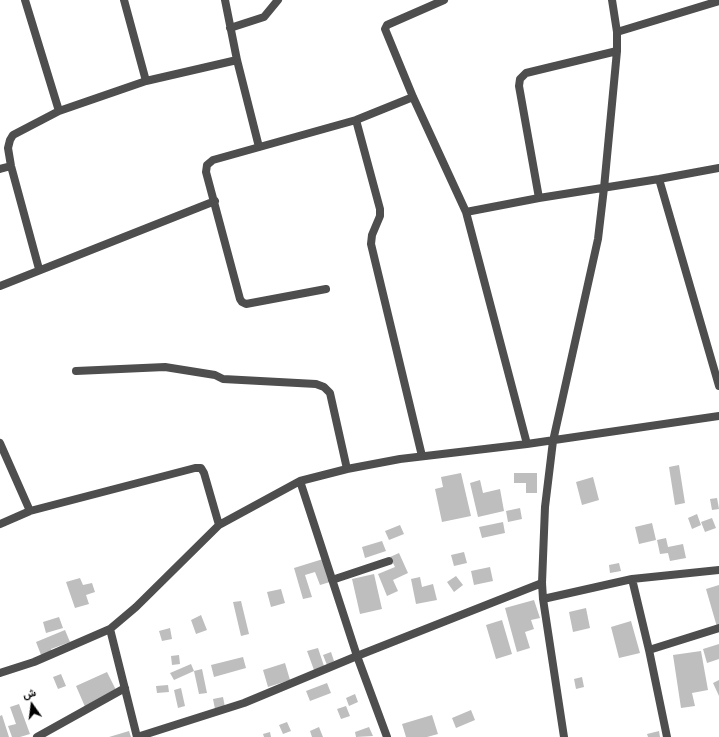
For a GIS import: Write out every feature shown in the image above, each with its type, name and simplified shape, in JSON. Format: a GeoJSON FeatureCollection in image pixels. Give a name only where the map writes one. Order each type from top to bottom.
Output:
{"type":"FeatureCollection","features":[{"type":"Feature","properties":{"kind":"street"},"geometry":{"type":"LineString","coordinates":[[25,0],[59,111]]}},
{"type":"Feature","properties":{"kind":"street"},"geometry":{"type":"LineString","coordinates":[[124,0],[146,81]]}},
{"type":"Feature","properties":{"kind":"street"},"geometry":{"type":"LineString","coordinates":[[225,0],[237,60],[259,147]]}},
{"type":"Feature","properties":{"kind":"street"},"geometry":{"type":"LineString","coordinates":[[230,28],[264,17],[278,0]]}},
{"type":"Feature","properties":{"kind":"street"},"geometry":{"type":"LineString","coordinates":[[444,0],[387,25],[385,29],[413,97],[466,212],[527,444]]}},
{"type":"Feature","properties":{"kind":"street"},"geometry":{"type":"LineString","coordinates":[[564,737],[543,599],[542,583],[545,507],[553,441],[598,239],[618,51],[617,32],[612,0]]}},
{"type":"Feature","properties":{"kind":"street"},"geometry":{"type":"LineString","coordinates":[[617,32],[719,1]]}},
{"type":"Feature","properties":{"kind":"street"},"geometry":{"type":"LineString","coordinates":[[539,198],[519,86],[520,79],[526,73],[618,51]]}},
{"type":"Feature","properties":{"kind":"street"},"geometry":{"type":"LineString","coordinates":[[39,269],[11,166],[8,148],[13,135],[59,111],[146,81],[237,60]]}},
{"type":"Feature","properties":{"kind":"street"},"geometry":{"type":"LineString","coordinates":[[326,289],[246,304],[242,302],[206,172],[207,165],[213,160],[356,120],[413,97]]}},
{"type":"Feature","properties":{"kind":"street"},"geometry":{"type":"LineString","coordinates":[[356,120],[380,209],[380,216],[372,235],[371,244],[422,456]]}},
{"type":"Feature","properties":{"kind":"street"},"geometry":{"type":"LineString","coordinates":[[0,169],[11,166]]}},
{"type":"Feature","properties":{"kind":"street"},"geometry":{"type":"LineString","coordinates":[[466,212],[539,198],[719,168]]}},
{"type":"Feature","properties":{"kind":"street"},"geometry":{"type":"LineString","coordinates":[[659,179],[719,386]]}},
{"type":"Feature","properties":{"kind":"street"},"geometry":{"type":"LineString","coordinates":[[0,286],[39,269],[215,201]]}},
{"type":"Feature","properties":{"kind":"street"},"geometry":{"type":"LineString","coordinates":[[76,371],[165,367],[215,375],[223,379],[316,384],[324,387],[330,393],[347,469]]}},
{"type":"Feature","properties":{"kind":"street"},"geometry":{"type":"LineString","coordinates":[[0,673],[34,662],[110,629],[136,607],[218,525],[300,481],[400,458],[553,441],[719,416]]}},
{"type":"Feature","properties":{"kind":"street"},"geometry":{"type":"LineString","coordinates":[[0,443],[30,511]]}},
{"type":"Feature","properties":{"kind":"street"},"geometry":{"type":"LineString","coordinates":[[0,524],[30,511],[195,468],[200,468],[204,473],[218,525]]}},
{"type":"Feature","properties":{"kind":"street"},"geometry":{"type":"LineString","coordinates":[[300,481],[357,656],[387,737]]}},
{"type":"Feature","properties":{"kind":"street"},"geometry":{"type":"LineString","coordinates":[[332,580],[389,562]]}},
{"type":"Feature","properties":{"kind":"street"},"geometry":{"type":"LineString","coordinates":[[543,599],[632,579],[719,570]]}},
{"type":"Feature","properties":{"kind":"street"},"geometry":{"type":"LineString","coordinates":[[632,579],[649,650],[667,737]]}},
{"type":"Feature","properties":{"kind":"street"},"geometry":{"type":"LineString","coordinates":[[110,629],[126,688],[137,737],[244,703],[357,656],[542,583]]}},
{"type":"Feature","properties":{"kind":"street"},"geometry":{"type":"LineString","coordinates":[[649,650],[719,628]]}},
{"type":"Feature","properties":{"kind":"street"},"geometry":{"type":"LineString","coordinates":[[37,737],[126,688]]}},
{"type":"Feature","properties":{"kind":"building"},"geometry":{"type":"Polygon","coordinates":[[[679,465],[685,503],[675,505],[669,467],[679,465]]]}},
{"type":"Feature","properties":{"kind":"building"},"geometry":{"type":"Polygon","coordinates":[[[461,473],[471,516],[442,522],[435,489],[443,487],[441,477],[461,473]]]}},
{"type":"Feature","properties":{"kind":"building"},"geometry":{"type":"Polygon","coordinates":[[[514,473],[537,473],[537,493],[526,493],[526,483],[514,483],[514,473]]]}},
{"type":"Feature","properties":{"kind":"building"},"geometry":{"type":"Polygon","coordinates":[[[593,477],[599,500],[582,505],[576,482],[593,477]]]}},
{"type":"Feature","properties":{"kind":"building"},"geometry":{"type":"Polygon","coordinates":[[[480,480],[483,493],[500,489],[504,511],[478,517],[470,483],[480,480]]]}},
{"type":"Feature","properties":{"kind":"building"},"geometry":{"type":"Polygon","coordinates":[[[717,498],[719,509],[712,510],[710,499],[717,498]]]}},
{"type":"Feature","properties":{"kind":"building"},"geometry":{"type":"Polygon","coordinates":[[[520,508],[522,519],[508,522],[506,511],[520,508]]]}},
{"type":"Feature","properties":{"kind":"building"},"geometry":{"type":"Polygon","coordinates":[[[697,514],[701,525],[692,529],[688,518],[697,514]]]}},
{"type":"Feature","properties":{"kind":"building"},"geometry":{"type":"Polygon","coordinates":[[[712,518],[716,528],[705,532],[701,522],[712,518]]]}},
{"type":"Feature","properties":{"kind":"building"},"geometry":{"type":"Polygon","coordinates":[[[503,522],[505,533],[482,538],[479,527],[503,522]]]}},
{"type":"Feature","properties":{"kind":"building"},"geometry":{"type":"Polygon","coordinates":[[[652,523],[656,540],[639,544],[635,527],[652,523]]]}},
{"type":"Feature","properties":{"kind":"building"},"geometry":{"type":"Polygon","coordinates":[[[400,525],[404,534],[389,540],[385,531],[400,525]]]}},
{"type":"Feature","properties":{"kind":"building"},"geometry":{"type":"Polygon","coordinates":[[[666,538],[668,547],[683,544],[686,558],[670,561],[668,553],[660,554],[657,540],[666,538]]]}},
{"type":"Feature","properties":{"kind":"building"},"geometry":{"type":"Polygon","coordinates":[[[382,541],[386,551],[365,558],[362,547],[382,541]]]}},
{"type":"Feature","properties":{"kind":"building"},"geometry":{"type":"Polygon","coordinates":[[[464,552],[467,563],[454,566],[451,555],[464,552]]]}},
{"type":"Feature","properties":{"kind":"building"},"geometry":{"type":"Polygon","coordinates":[[[399,553],[408,573],[393,580],[398,591],[387,596],[378,574],[395,567],[390,557],[399,553]]]}},
{"type":"Feature","properties":{"kind":"building"},"geometry":{"type":"Polygon","coordinates":[[[323,559],[330,582],[320,585],[315,572],[305,575],[312,597],[303,599],[294,568],[323,559]]]}},
{"type":"Feature","properties":{"kind":"building"},"geometry":{"type":"Polygon","coordinates":[[[619,563],[621,571],[610,573],[609,565],[619,563]]]}},
{"type":"Feature","properties":{"kind":"building"},"geometry":{"type":"Polygon","coordinates":[[[490,567],[493,581],[474,585],[471,571],[490,567]]]}},
{"type":"Feature","properties":{"kind":"building"},"geometry":{"type":"Polygon","coordinates":[[[374,574],[382,609],[360,614],[352,579],[374,574]]]}},
{"type":"Feature","properties":{"kind":"building"},"geometry":{"type":"Polygon","coordinates":[[[456,576],[463,585],[454,592],[447,582],[456,576]]]}},
{"type":"Feature","properties":{"kind":"building"},"geometry":{"type":"Polygon","coordinates":[[[420,577],[422,587],[433,584],[437,600],[416,604],[411,579],[420,577]]]}},
{"type":"Feature","properties":{"kind":"building"},"geometry":{"type":"Polygon","coordinates":[[[80,578],[83,585],[92,583],[95,592],[86,595],[89,604],[75,608],[66,582],[80,578]]]}},
{"type":"Feature","properties":{"kind":"building"},"geometry":{"type":"Polygon","coordinates":[[[719,585],[719,626],[717,627],[706,589],[719,585]]]}},
{"type":"Feature","properties":{"kind":"building"},"geometry":{"type":"Polygon","coordinates":[[[281,589],[285,603],[271,607],[267,592],[281,589]]]}},
{"type":"Feature","properties":{"kind":"building"},"geometry":{"type":"Polygon","coordinates":[[[534,600],[540,618],[531,620],[534,629],[525,632],[530,648],[517,652],[505,608],[534,600]]]}},
{"type":"Feature","properties":{"kind":"building"},"geometry":{"type":"Polygon","coordinates":[[[241,601],[249,634],[241,636],[233,602],[241,601]]]}},
{"type":"Feature","properties":{"kind":"building"},"geometry":{"type":"Polygon","coordinates":[[[586,608],[590,628],[573,632],[569,612],[586,608]]]}},
{"type":"Feature","properties":{"kind":"building"},"geometry":{"type":"Polygon","coordinates":[[[201,615],[207,630],[196,634],[191,620],[201,615]]]}},
{"type":"Feature","properties":{"kind":"building"},"geometry":{"type":"Polygon","coordinates":[[[59,617],[63,628],[46,633],[43,622],[59,617]]]}},
{"type":"Feature","properties":{"kind":"building"},"geometry":{"type":"Polygon","coordinates":[[[502,620],[512,654],[496,659],[486,625],[502,620]]]}},
{"type":"Feature","properties":{"kind":"building"},"geometry":{"type":"Polygon","coordinates":[[[631,621],[640,653],[619,658],[611,627],[631,621]]]}},
{"type":"Feature","properties":{"kind":"building"},"geometry":{"type":"Polygon","coordinates":[[[170,628],[172,639],[162,641],[159,631],[170,628]]]}},
{"type":"Feature","properties":{"kind":"building"},"geometry":{"type":"Polygon","coordinates":[[[65,630],[70,642],[51,649],[53,656],[43,660],[36,642],[65,630]]]}},
{"type":"Feature","properties":{"kind":"building"},"geometry":{"type":"Polygon","coordinates":[[[719,644],[719,659],[707,663],[703,649],[719,644]]]}},
{"type":"Feature","properties":{"kind":"building"},"geometry":{"type":"Polygon","coordinates":[[[318,648],[324,666],[314,670],[307,651],[318,648]]]}},
{"type":"Feature","properties":{"kind":"building"},"geometry":{"type":"Polygon","coordinates":[[[701,651],[708,690],[692,693],[695,706],[681,708],[673,655],[701,651]]]}},
{"type":"Feature","properties":{"kind":"building"},"geometry":{"type":"Polygon","coordinates":[[[331,652],[334,661],[327,665],[323,655],[331,652]]]}},
{"type":"Feature","properties":{"kind":"building"},"geometry":{"type":"Polygon","coordinates":[[[179,655],[180,664],[172,665],[171,656],[179,655]]]}},
{"type":"Feature","properties":{"kind":"building"},"geometry":{"type":"Polygon","coordinates":[[[243,657],[246,668],[214,677],[211,665],[243,657]]]}},
{"type":"Feature","properties":{"kind":"building"},"geometry":{"type":"Polygon","coordinates":[[[285,663],[290,680],[268,687],[263,670],[285,663]]]}},
{"type":"Feature","properties":{"kind":"building"},"geometry":{"type":"Polygon","coordinates":[[[191,664],[194,671],[174,680],[170,673],[191,664]]]}},
{"type":"Feature","properties":{"kind":"building"},"geometry":{"type":"Polygon","coordinates":[[[202,669],[207,693],[199,694],[194,671],[202,669]]]}},
{"type":"Feature","properties":{"kind":"building"},"geometry":{"type":"Polygon","coordinates":[[[107,672],[118,694],[86,709],[76,686],[107,672]]]}},
{"type":"Feature","properties":{"kind":"building"},"geometry":{"type":"Polygon","coordinates":[[[61,674],[66,686],[58,689],[53,677],[61,674]]]}},
{"type":"Feature","properties":{"kind":"building"},"geometry":{"type":"Polygon","coordinates":[[[582,677],[584,687],[576,689],[574,679],[582,677]]]}},
{"type":"Feature","properties":{"kind":"building"},"geometry":{"type":"Polygon","coordinates":[[[719,680],[719,696],[713,683],[719,680]]]}},
{"type":"Feature","properties":{"kind":"building"},"geometry":{"type":"Polygon","coordinates":[[[327,683],[331,693],[310,701],[306,691],[327,683]]]}},
{"type":"Feature","properties":{"kind":"building"},"geometry":{"type":"Polygon","coordinates":[[[168,685],[169,692],[157,693],[156,686],[168,685]]]}},
{"type":"Feature","properties":{"kind":"building"},"geometry":{"type":"Polygon","coordinates":[[[181,688],[185,706],[178,708],[174,690],[181,688]]]}},
{"type":"Feature","properties":{"kind":"building"},"geometry":{"type":"Polygon","coordinates":[[[355,694],[358,702],[349,706],[346,698],[355,694]]]}},
{"type":"Feature","properties":{"kind":"building"},"geometry":{"type":"Polygon","coordinates":[[[223,697],[226,712],[216,714],[213,699],[223,697]]]}},
{"type":"Feature","properties":{"kind":"building"},"geometry":{"type":"Polygon","coordinates":[[[19,704],[30,734],[20,737],[12,737],[8,726],[16,724],[10,707],[19,704]]]}},
{"type":"Feature","properties":{"kind":"building"},"geometry":{"type":"Polygon","coordinates":[[[346,706],[350,716],[341,719],[337,709],[346,706]]]}},
{"type":"Feature","properties":{"kind":"building"},"geometry":{"type":"Polygon","coordinates":[[[471,710],[475,720],[456,728],[452,718],[471,710]]]}},
{"type":"Feature","properties":{"kind":"building"},"geometry":{"type":"Polygon","coordinates":[[[2,715],[9,737],[0,737],[0,716],[2,715]]]}},
{"type":"Feature","properties":{"kind":"building"},"geometry":{"type":"Polygon","coordinates":[[[432,715],[438,734],[427,737],[406,737],[402,724],[432,715]]]}},
{"type":"Feature","properties":{"kind":"building"},"geometry":{"type":"Polygon","coordinates":[[[287,722],[291,731],[283,734],[279,725],[287,722]]]}},
{"type":"Feature","properties":{"kind":"building"},"geometry":{"type":"Polygon","coordinates":[[[319,727],[323,737],[312,737],[310,731],[319,727]]]}},
{"type":"Feature","properties":{"kind":"building"},"geometry":{"type":"Polygon","coordinates":[[[369,727],[373,736],[356,737],[355,732],[369,727]]]}},
{"type":"Feature","properties":{"kind":"building"},"geometry":{"type":"Polygon","coordinates":[[[129,731],[131,737],[109,737],[129,731]]]}},
{"type":"Feature","properties":{"kind":"building"},"geometry":{"type":"Polygon","coordinates":[[[659,731],[660,737],[648,737],[647,734],[659,731]]]}},
{"type":"Feature","properties":{"kind":"building"},"geometry":{"type":"Polygon","coordinates":[[[270,732],[271,737],[264,737],[263,734],[270,732]]]}}]}
